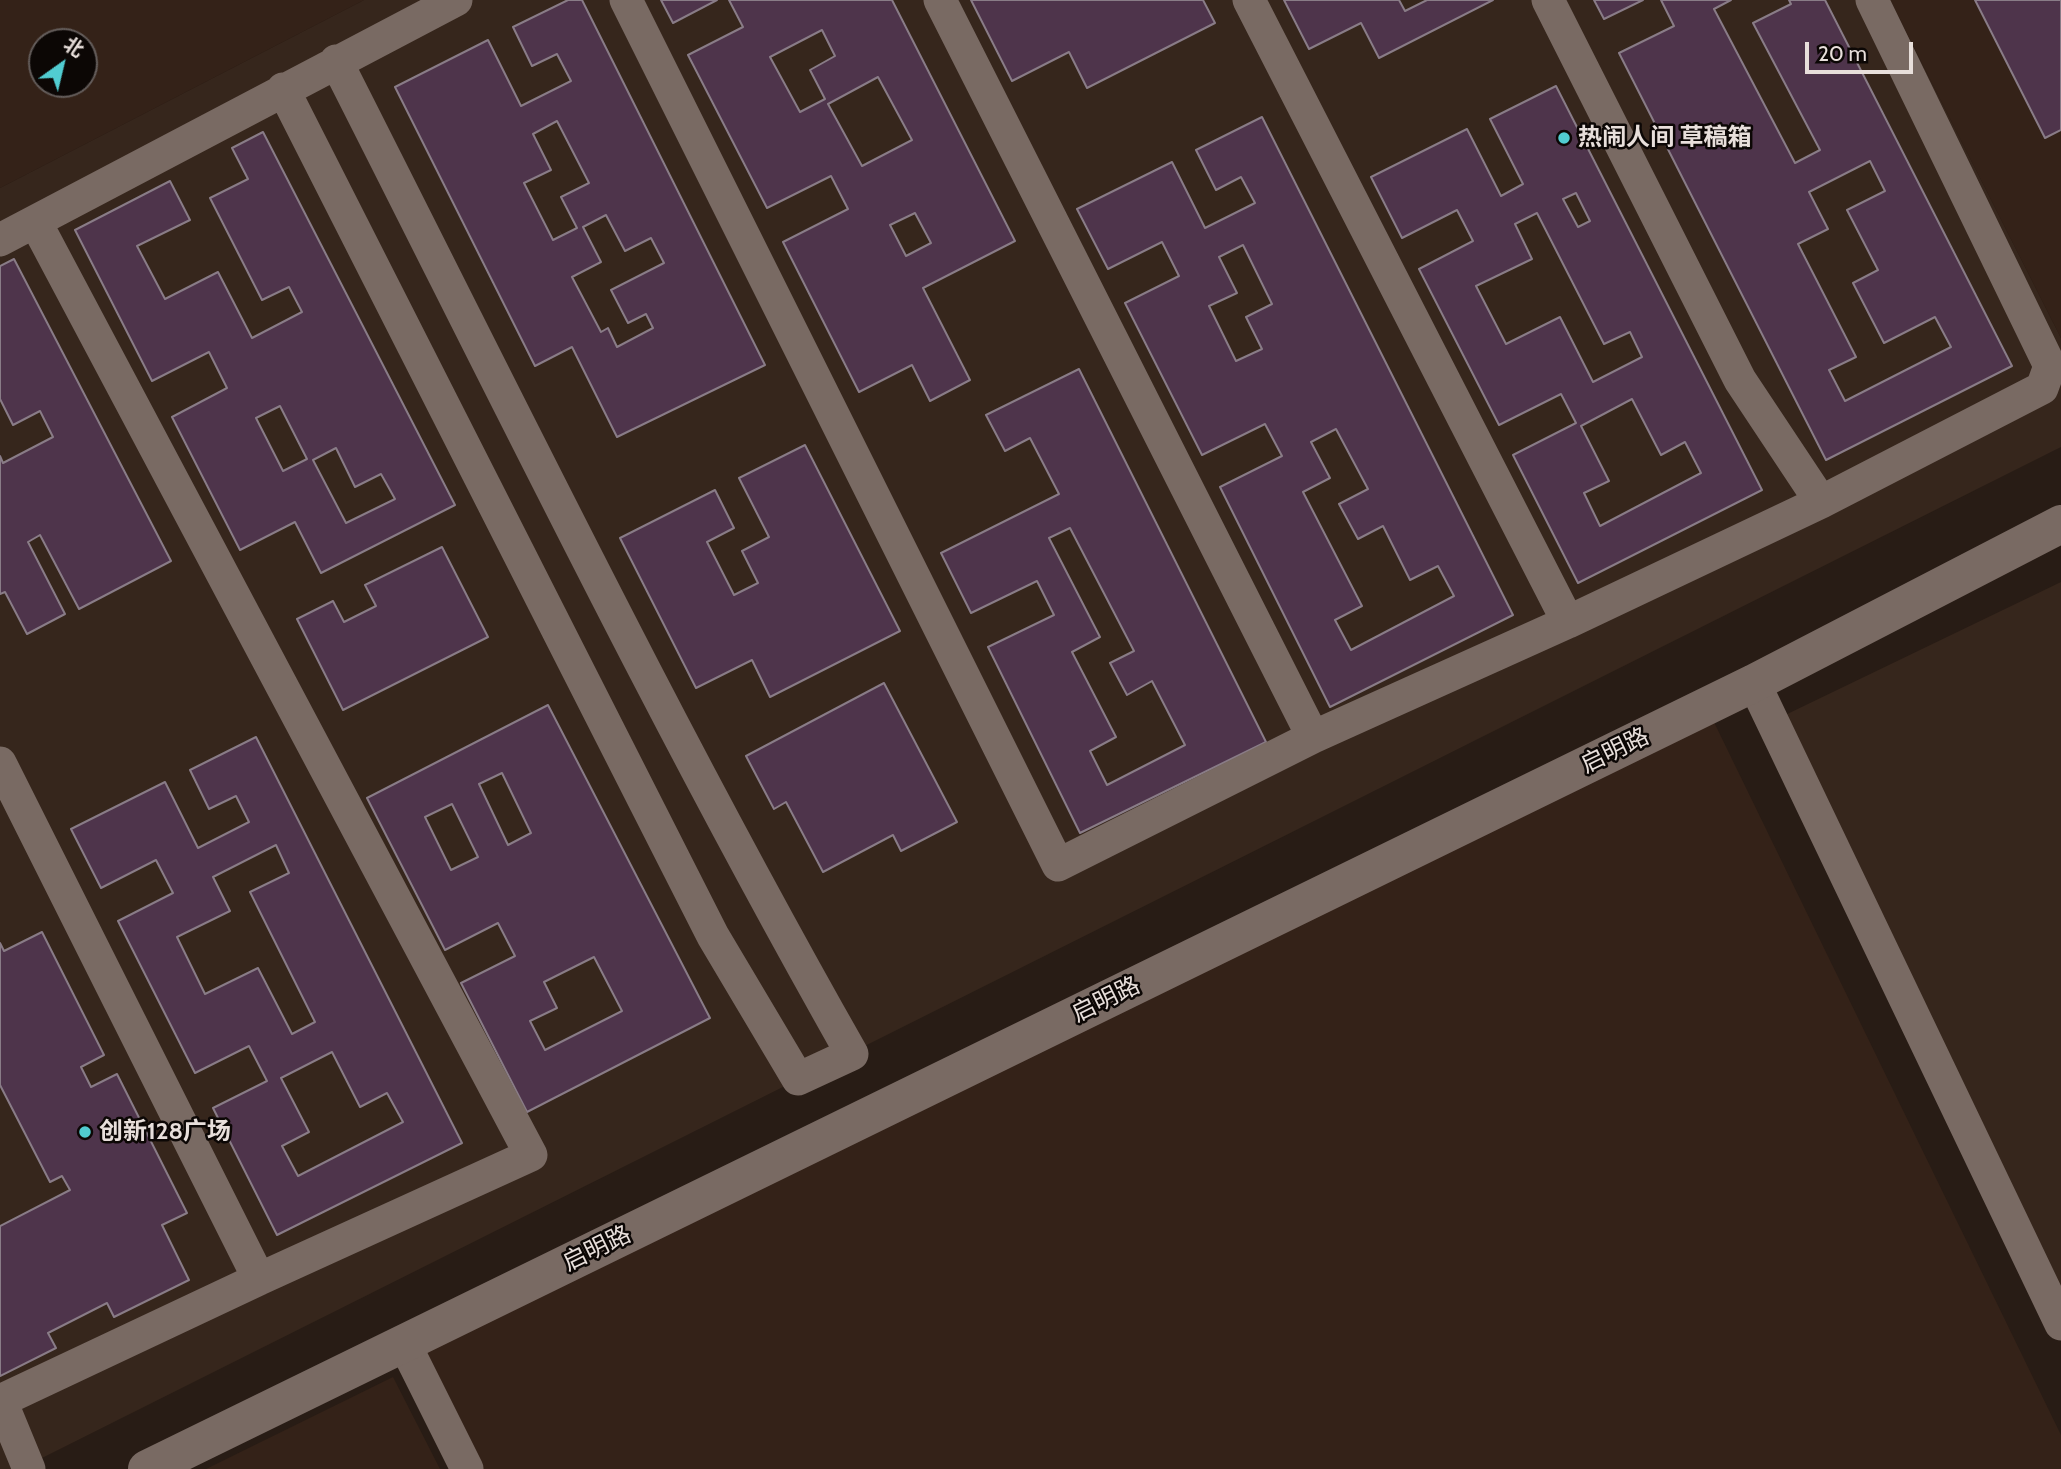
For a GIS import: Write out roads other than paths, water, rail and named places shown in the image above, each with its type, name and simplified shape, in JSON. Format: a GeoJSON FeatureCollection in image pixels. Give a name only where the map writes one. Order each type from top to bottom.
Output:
{"type":"FeatureCollection","features":[{"type":"Feature","properties":{"kind":"street"},"geometry":{"type":"LineString","coordinates":[[0,240],[456,0]]}},
{"type":"Feature","properties":{"kind":"street"},"geometry":{"type":"LineString","coordinates":[[625,0],[1058,864],[1313,737],[1568,622],[1821,502],[2042,388],[2050,366],[1872,0]]}},
{"type":"Feature","properties":{"kind":"street"},"geometry":{"type":"LineString","coordinates":[[940,0],[1313,737]]}},
{"type":"Feature","properties":{"kind":"street"},"geometry":{"type":"LineString","coordinates":[[1249,0],[1568,622]]}},
{"type":"Feature","properties":{"kind":"street"},"geometry":{"type":"LineString","coordinates":[[1548,0],[1740,380],[1821,502]]}},
{"type":"Feature","properties":{"kind":"street"},"geometry":{"type":"LineString","coordinates":[[283,89],[720,947],[798,1079],[852,1054],[677,734],[336,61]]}},
{"type":"Feature","properties":{"kind":"street"},"geometry":{"type":"LineString","coordinates":[[29,1469],[1,1401],[531,1155],[36,223]]}},
{"type":"Feature","properties":{"kind":"street","name":"启明路"},"geometry":{"type":"LineString","coordinates":[[147,1469],[1754,683],[2061,524]]}},
{"type":"Feature","properties":{"kind":"street"},"geometry":{"type":"LineString","coordinates":[[1754,683],[2061,1324]]}},
{"type":"Feature","properties":{"kind":"street"},"geometry":{"type":"LineString","coordinates":[[0,763],[259,1279]]}},
{"type":"Feature","properties":{"kind":"street"},"geometry":{"type":"LineString","coordinates":[[404,1343],[467,1469]]}},
{"type":"Feature","properties":{"kind":"place","name":"热闹人间 草稿箱"},"geometry":{"type":"Point","coordinates":[1564,138]}},
{"type":"Feature","properties":{"kind":"place","name":"创新128广场"},"geometry":{"type":"Point","coordinates":[85,1132]}}]}
